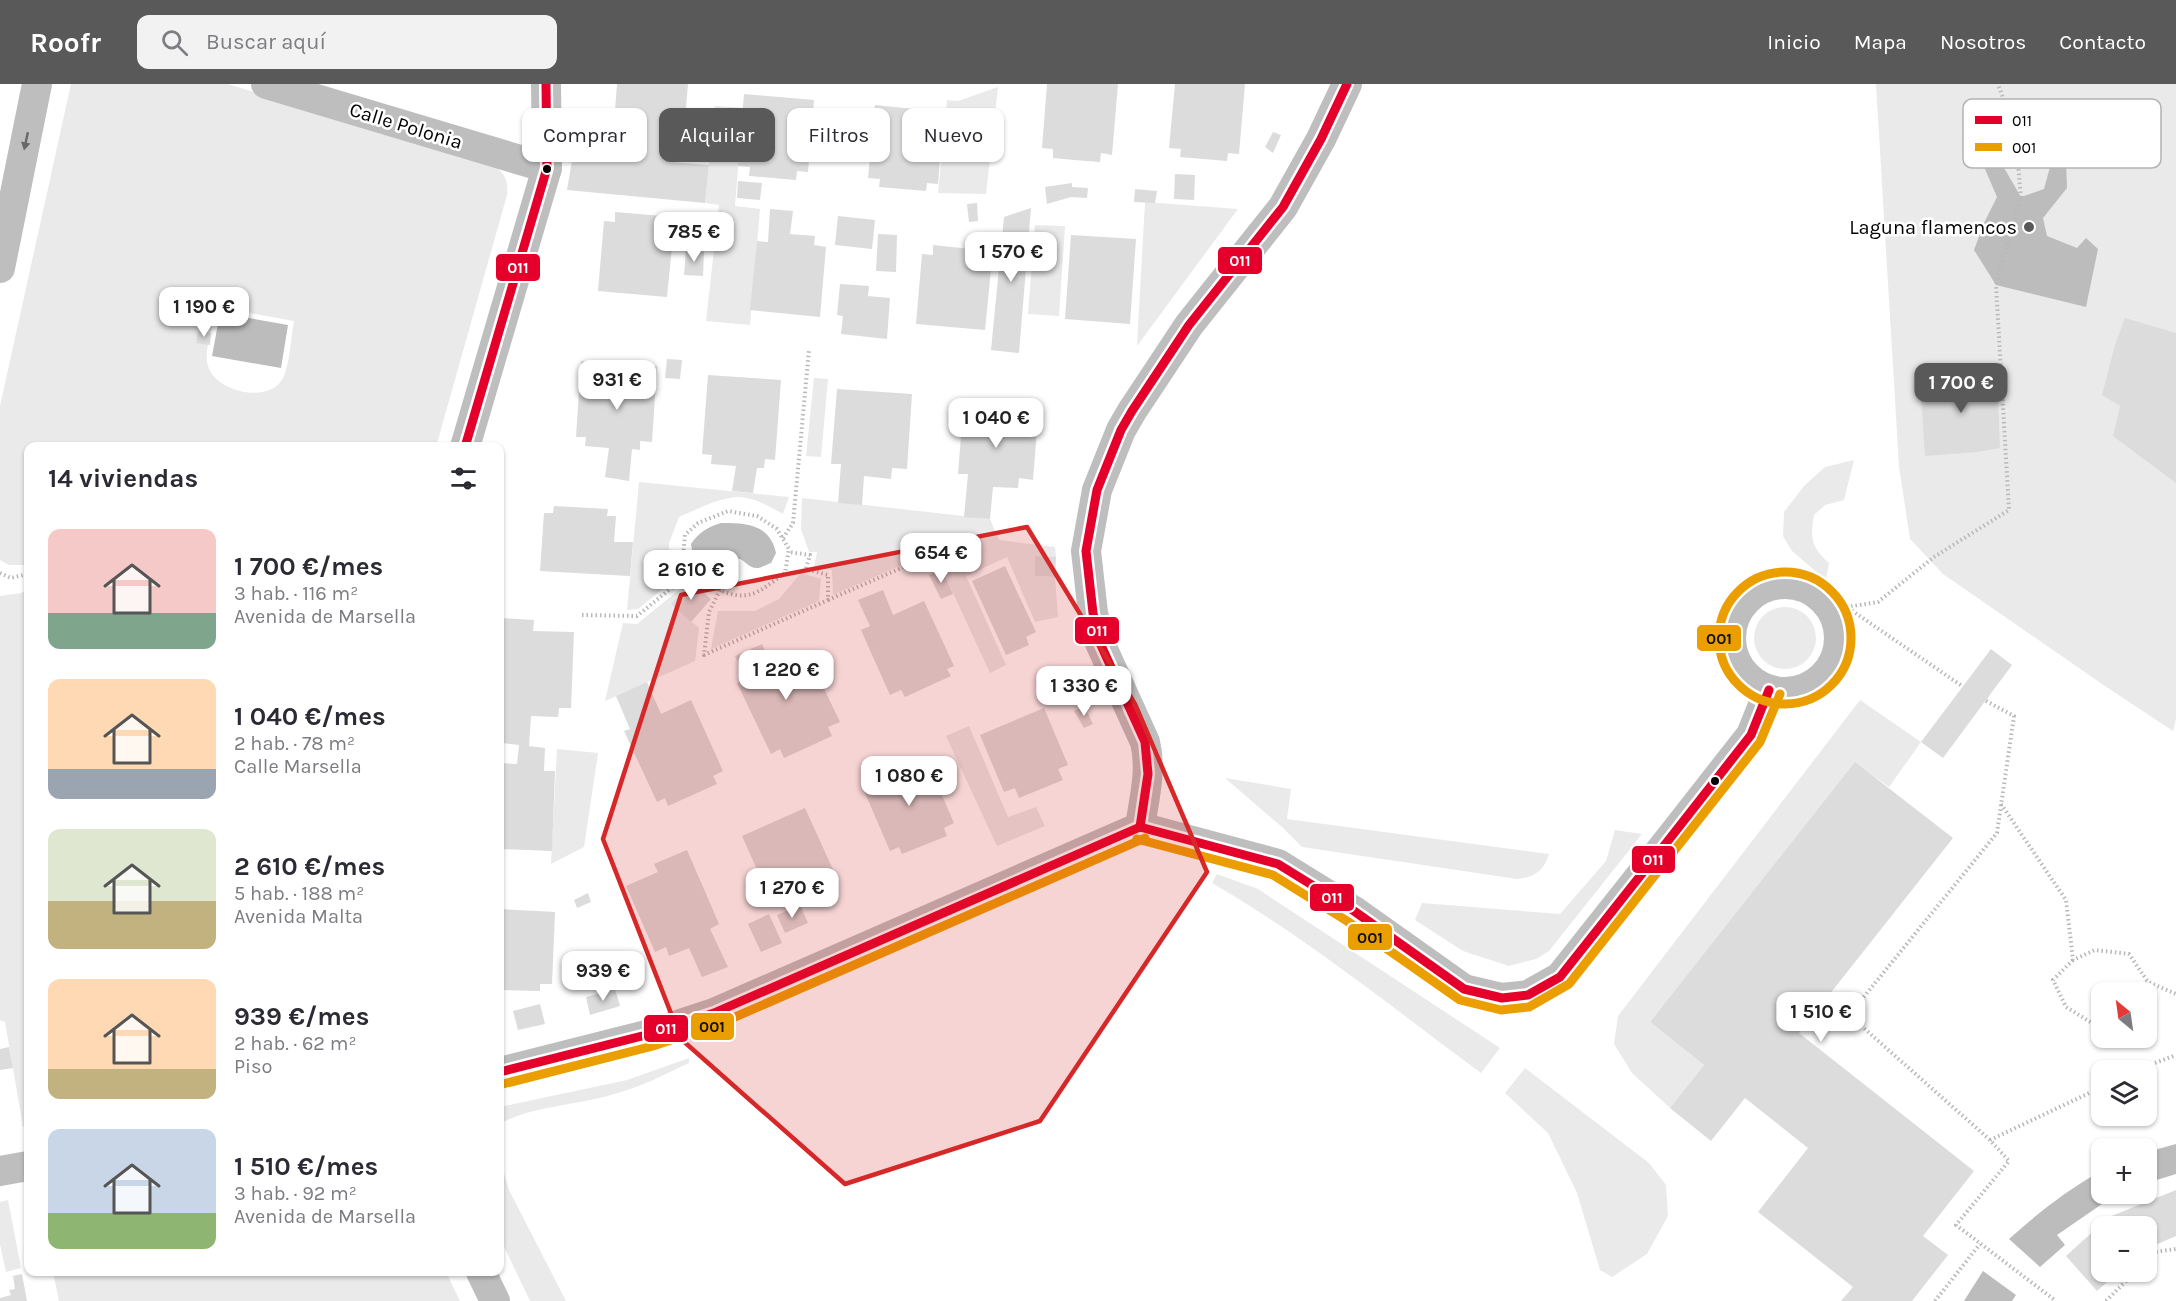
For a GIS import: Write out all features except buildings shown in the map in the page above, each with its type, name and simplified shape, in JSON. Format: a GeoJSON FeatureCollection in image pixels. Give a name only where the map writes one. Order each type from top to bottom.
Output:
{"type":"FeatureCollection","features":[{"type":"Feature","properties":{"kind":"street"},"geometry":{"type":"LineString","coordinates":[[0,268],[38,84]]}},
{"type":"Feature","properties":{"kind":"street","name":"Calle Polonia"},"geometry":{"type":"LineString","coordinates":[[266,84],[547,168]]}},
{"type":"Feature","properties":{"kind":"street"},"geometry":{"type":"LineString","coordinates":[[466,442],[547,168],[546,84]]}},
{"type":"Feature","properties":{"kind":"street"},"geometry":{"type":"LineString","coordinates":[[1140,827],[1149,767],[1148,754],[1145,742],[1100,643],[1088,581],[1086,551],[1097,490],[1121,430],[1132,411],[1189,325],[1283,207],[1321,140],[1347,84]]}},
{"type":"Feature","properties":{"kind":"street"},"geometry":{"type":"LineString","coordinates":[[1779,584],[1796,585],[1811,590],[1841,611],[1839,649],[1832,666],[1821,680],[1804,689],[1787,692],[1769,690],[1753,682],[1740,669],[1732,652],[1731,633],[1736,615],[1746,600],[1761,590],[1779,584]]}},
{"type":"Feature","properties":{"kind":"street"},"geometry":{"type":"LineString","coordinates":[[504,1071],[650,1034],[714,1013],[1140,827],[1278,864],[1354,911],[1464,989],[1502,998],[1528,995],[1560,977],[1649,865],[1751,735],[1769,690]]}},
{"type":"Feature","properties":{"kind":"street"},"geometry":{"type":"LineString","coordinates":[[0,1171],[24,1167]]}},
{"type":"Feature","properties":{"kind":"street"},"geometry":{"type":"LineString","coordinates":[[483,1276],[495,1301]]}},
{"type":"Feature","properties":{"kind":"path"},"geometry":{"type":"LineString","coordinates":[[1998,84],[2003,99]]}},
{"type":"Feature","properties":{"kind":"path"},"geometry":{"type":"LineString","coordinates":[[1841,611],[1878,602],[1934,557],[2009,510],[1996,285],[2021,197],[2018,168]]}},
{"type":"Feature","properties":{"kind":"path"},"geometry":{"type":"LineString","coordinates":[[783,538],[793,523],[809,350]]}},
{"type":"Feature","properties":{"kind":"path"},"geometry":{"type":"LineString","coordinates":[[728,511],[757,516],[777,529],[783,538],[789,549],[785,573],[755,593],[731,595],[711,586],[691,572],[683,556],[685,535],[698,523],[728,511]]}},
{"type":"Feature","properties":{"kind":"path"},"geometry":{"type":"LineString","coordinates":[[720,590],[709,612],[704,655],[940,551]]}},
{"type":"Feature","properties":{"kind":"path"},"geometry":{"type":"LineString","coordinates":[[789,552],[810,555],[806,569],[828,575],[828,600]]}},
{"type":"Feature","properties":{"kind":"path"},"geometry":{"type":"LineString","coordinates":[[582,615],[637,616],[691,572]]}},
{"type":"Feature","properties":{"kind":"path"},"geometry":{"type":"LineString","coordinates":[[0,573],[11,578],[24,575]]}},
{"type":"Feature","properties":{"kind":"path"},"geometry":{"type":"LineString","coordinates":[[1841,611],[1962,686]]}},
{"type":"Feature","properties":{"kind":"path"},"geometry":{"type":"LineString","coordinates":[[1986,701],[2014,716],[1997,833],[1849,1015],[1990,1140],[2009,1161],[1956,1226],[2056,1301]]}},
{"type":"Feature","properties":{"kind":"path"},"geometry":{"type":"LineString","coordinates":[[2001,803],[2066,900],[2073,960]]}},
{"type":"Feature","properties":{"kind":"path"},"geometry":{"type":"LineString","coordinates":[[2091,1022],[2066,1007],[2053,980],[2073,960],[2095,950],[2129,954],[2148,982]]}},
{"type":"Feature","properties":{"kind":"path"},"geometry":{"type":"LineString","coordinates":[[2157,986],[2176,994]]}},
{"type":"Feature","properties":{"kind":"path"},"geometry":{"type":"LineString","coordinates":[[2157,1062],[2176,1055]]}},
{"type":"Feature","properties":{"kind":"path"},"geometry":{"type":"LineString","coordinates":[[1990,1140],[2091,1092]]}},
{"type":"Feature","properties":{"kind":"path"},"geometry":{"type":"LineString","coordinates":[[1935,1301],[1980,1244]]}},
{"type":"Feature","properties":{"kind":"path"},"geometry":{"type":"LineString","coordinates":[[2157,1252],[2176,1249]]}},
{"type":"Feature","properties":{"kind":"path"},"geometry":{"type":"LineString","coordinates":[[2106,1301],[2125,1282]]}},
{"type":"Feature","properties":{"kind":"highlighted area"},"geometry":{"type":"Polygon","coordinates":[[[1027,527],[1135,704],[1207,872],[1040,1121],[845,1184],[681,1039],[603,839],[681,595],[1027,527]]]}},
{"type":"Feature","properties":{"kind":"shaded area"},"geometry":{"type":"Polygon","coordinates":[[[71,84],[228,84],[496,167],[502,173],[506,179],[507,195],[437,442],[24,442],[24,565],[9,565],[0,560],[0,406],[71,84]],[[217,307],[207,360],[213,375],[222,383],[232,389],[245,392],[257,393],[268,390],[278,385],[284,376],[294,321],[217,307]]]}},
{"type":"Feature","properties":{"kind":"shaded area"},"geometry":{"type":"Polygon","coordinates":[[[1876,84],[2176,84],[2176,719],[2173,731],[1943,574],[1910,539],[1899,466],[1876,84]]]}},
{"type":"Feature","properties":{"kind":"shaded area"},"geometry":{"type":"Polygon","coordinates":[[[998,87],[996,108],[946,108],[947,100],[958,101],[998,87]]]}},
{"type":"Feature","properties":{"kind":"shaded area"},"geometry":{"type":"Polygon","coordinates":[[[715,106],[743,108],[715,108],[715,106]]]}},
{"type":"Feature","properties":{"kind":"shaded area"},"geometry":{"type":"Polygon","coordinates":[[[709,162],[739,162],[735,206],[760,209],[750,325],[706,321],[719,205],[705,203],[709,162]]]}},
{"type":"Feature","properties":{"kind":"shaded area"},"geometry":{"type":"Polygon","coordinates":[[[941,162],[990,162],[986,194],[938,193],[941,162]]]}},
{"type":"Feature","properties":{"kind":"shaded area","name":"Laguna flamencos"},"geometry":{"type":"Polygon","coordinates":[[[1985,168],[2004,168],[2021,197],[2044,189],[2050,168],[2066,168],[2067,188],[2043,218],[2047,236],[2077,248],[2086,238],[2098,249],[2086,307],[1996,285],[1974,250],[1997,197],[1985,168]]]}},
{"type":"Feature","properties":{"kind":"shaded area"},"geometry":{"type":"Polygon","coordinates":[[[1145,202],[1238,209],[1137,346],[1145,202]]]}},
{"type":"Feature","properties":{"kind":"shaded area"},"geometry":{"type":"Polygon","coordinates":[[[1035,225],[1065,226],[1059,316],[1028,314],[1035,225]]]}},
{"type":"Feature","properties":{"kind":"shaded area"},"geometry":{"type":"Polygon","coordinates":[[[220,313],[288,325],[281,368],[212,356],[220,313]]]}},
{"type":"Feature","properties":{"kind":"shaded area"},"geometry":{"type":"Polygon","coordinates":[[[814,378],[828,379],[821,457],[806,456],[814,378]]]}},
{"type":"Feature","properties":{"kind":"shaded area"},"geometry":{"type":"Polygon","coordinates":[[[1854,460],[1844,500],[1825,505],[1814,515],[1813,542],[1818,552],[1829,563],[1826,580],[1792,551],[1783,536],[1784,512],[1804,486],[1825,467],[1854,460]]]}},
{"type":"Feature","properties":{"kind":"shaded area"},"geometry":{"type":"Polygon","coordinates":[[[639,482],[789,497],[783,514],[756,501],[738,497],[716,501],[679,517],[669,543],[669,565],[680,575],[638,609],[627,610],[639,482]]]}},
{"type":"Feature","properties":{"kind":"shaded area"},"geometry":{"type":"Polygon","coordinates":[[[802,498],[990,519],[999,540],[1055,547],[1056,557],[1036,576],[1055,577],[1058,617],[1035,622],[1007,557],[966,576],[1006,665],[990,673],[936,556],[946,552],[943,547],[833,595],[832,570],[814,567],[817,552],[809,552],[801,529],[802,498]]]}},
{"type":"Feature","properties":{"kind":"shaded area"},"geometry":{"type":"Polygon","coordinates":[[[721,523],[748,525],[763,531],[773,543],[776,553],[771,563],[757,568],[734,558],[701,566],[693,556],[691,544],[704,530],[721,523]]]}},
{"type":"Feature","properties":{"kind":"shaded area"},"geometry":{"type":"Polygon","coordinates":[[[801,573],[821,579],[819,601],[711,649],[718,611],[755,611],[779,599],[801,573]]]}},
{"type":"Feature","properties":{"kind":"shaded area"},"geometry":{"type":"Polygon","coordinates":[[[690,581],[671,604],[699,628],[695,661],[605,701],[623,623],[637,624],[690,581]]]}},
{"type":"Feature","properties":{"kind":"shaded area"},"geometry":{"type":"Polygon","coordinates":[[[24,592],[23,1127],[5,1022],[0,1020],[0,596],[24,592]]]}},
{"type":"Feature","properties":{"kind":"shaded area"},"geometry":{"type":"Polygon","coordinates":[[[1785,607],[1797,609],[1807,616],[1814,626],[1816,638],[1814,650],[1807,660],[1797,667],[1785,669],[1773,667],[1763,660],[1756,650],[1754,638],[1756,626],[1763,616],[1773,609],[1785,607]]]}},
{"type":"Feature","properties":{"kind":"shaded area"},"geometry":{"type":"Polygon","coordinates":[[[1860,700],[1921,742],[1889,787],[1855,763],[1650,1022],[1704,1065],[1670,1108],[1632,1073],[1614,1044],[1618,1016],[1860,700]]]}},
{"type":"Feature","properties":{"kind":"shaded area"},"geometry":{"type":"Polygon","coordinates":[[[969,726],[1008,817],[1036,807],[1045,826],[997,846],[946,736],[969,726]]]}},
{"type":"Feature","properties":{"kind":"shaded area"},"geometry":{"type":"Polygon","coordinates":[[[557,749],[598,753],[584,847],[551,864],[557,749]]]}},
{"type":"Feature","properties":{"kind":"shaded area"},"geometry":{"type":"Polygon","coordinates":[[[1225,778],[1291,789],[1287,819],[1549,854],[1538,873],[1517,879],[1302,847],[1225,778]]]}},
{"type":"Feature","properties":{"kind":"shaded area"},"geometry":{"type":"Polygon","coordinates":[[[1615,830],[1642,834],[1549,951],[1536,959],[1509,966],[1463,951],[1415,920],[1422,903],[1560,914],[1606,861],[1615,830]]]}},
{"type":"Feature","properties":{"kind":"shaded area"},"geometry":{"type":"Polygon","coordinates":[[[1217,874],[1258,889],[1500,1048],[1481,1073],[1316,950],[1212,883],[1217,874]]]}},
{"type":"Feature","properties":{"kind":"shaded area"},"geometry":{"type":"Polygon","coordinates":[[[689,1058],[689,1063],[631,1089],[529,1112],[504,1122],[504,1106],[627,1080],[689,1058]]]}},
{"type":"Feature","properties":{"kind":"shaded area"},"geometry":{"type":"Polygon","coordinates":[[[1525,1068],[1649,1163],[1666,1185],[1668,1216],[1647,1254],[1612,1277],[1600,1270],[1577,1193],[1548,1133],[1505,1093],[1525,1068]]]}},
{"type":"Feature","properties":{"kind":"shaded area"},"geometry":{"type":"Polygon","coordinates":[[[2176,1144],[2176,1174],[2157,1180],[2157,1149],[2176,1144]]]}},
{"type":"Feature","properties":{"kind":"shaded area"},"geometry":{"type":"Polygon","coordinates":[[[504,1173],[509,1190],[566,1301],[530,1301],[504,1246],[504,1173]]]}},
{"type":"Feature","properties":{"kind":"shaded area"},"geometry":{"type":"Polygon","coordinates":[[[2091,1177],[2091,1204],[2102,1204],[2057,1235],[2065,1245],[2040,1267],[2009,1239],[2076,1186],[2091,1177]]]}},
{"type":"Feature","properties":{"kind":"shaded area"},"geometry":{"type":"Polygon","coordinates":[[[8,1200],[21,1268],[6,1272],[0,1244],[0,1202],[8,1200]]]}},
{"type":"Feature","properties":{"kind":"shaded area"},"geometry":{"type":"Polygon","coordinates":[[[1983,1271],[2016,1295],[2012,1301],[1964,1301],[1983,1271]]]}},
{"type":"Feature","properties":{"kind":"shaded area"},"geometry":{"type":"Polygon","coordinates":[[[54,1276],[448,1276],[460,1301],[59,1301],[54,1276]]]}},
{"type":"Feature","properties":{"kind":"transit line","name":"011"},"geometry":{"type":"LineString","coordinates":[[466,442],[547,168],[546,84]]}},
{"type":"Feature","properties":{"kind":"transit line","name":"011"},"geometry":{"type":"LineString","coordinates":[[1140,827],[1148,774],[1145,742],[1100,643],[1093,613],[1086,551],[1097,490],[1121,430],[1132,411],[1189,325],[1283,207],[1321,139],[1347,84]]}},
{"type":"Feature","properties":{"kind":"transit line","name":"001"},"geometry":{"type":"LineString","coordinates":[[1785,572],[1810,577],[1832,591],[1846,613],[1851,638],[1846,663],[1832,685],[1810,699],[1785,704],[1760,699],[1738,685],[1724,663],[1719,638],[1724,613],[1738,591],[1760,577],[1785,572]]}},
{"type":"Feature","properties":{"kind":"transit line","name":"011"},"geometry":{"type":"LineString","coordinates":[[1140,827],[1278,864],[1354,911],[1464,989],[1502,998],[1528,995],[1560,977],[1671,837],[1751,735],[1769,690]]}},
{"type":"Feature","properties":{"kind":"transit line","name":"001"},"geometry":{"type":"LineString","coordinates":[[1137,839],[1273,875],[1347,921],[1460,1000],[1501,1010],[1529,1007],[1569,984],[1760,742],[1780,694]]}},
{"type":"Feature","properties":{"kind":"transit line","name":"011"},"geometry":{"type":"LineString","coordinates":[[504,1071],[650,1034],[714,1013],[1140,827]]}},
{"type":"Feature","properties":{"kind":"transit line","name":"001"},"geometry":{"type":"LineString","coordinates":[[504,1084],[653,1046],[719,1024],[1145,838]]}},
{"type":"Feature","properties":{"kind":"place","name":"Laguna flamencos"},"geometry":{"type":"Point","coordinates":[2029,227]}}]}
